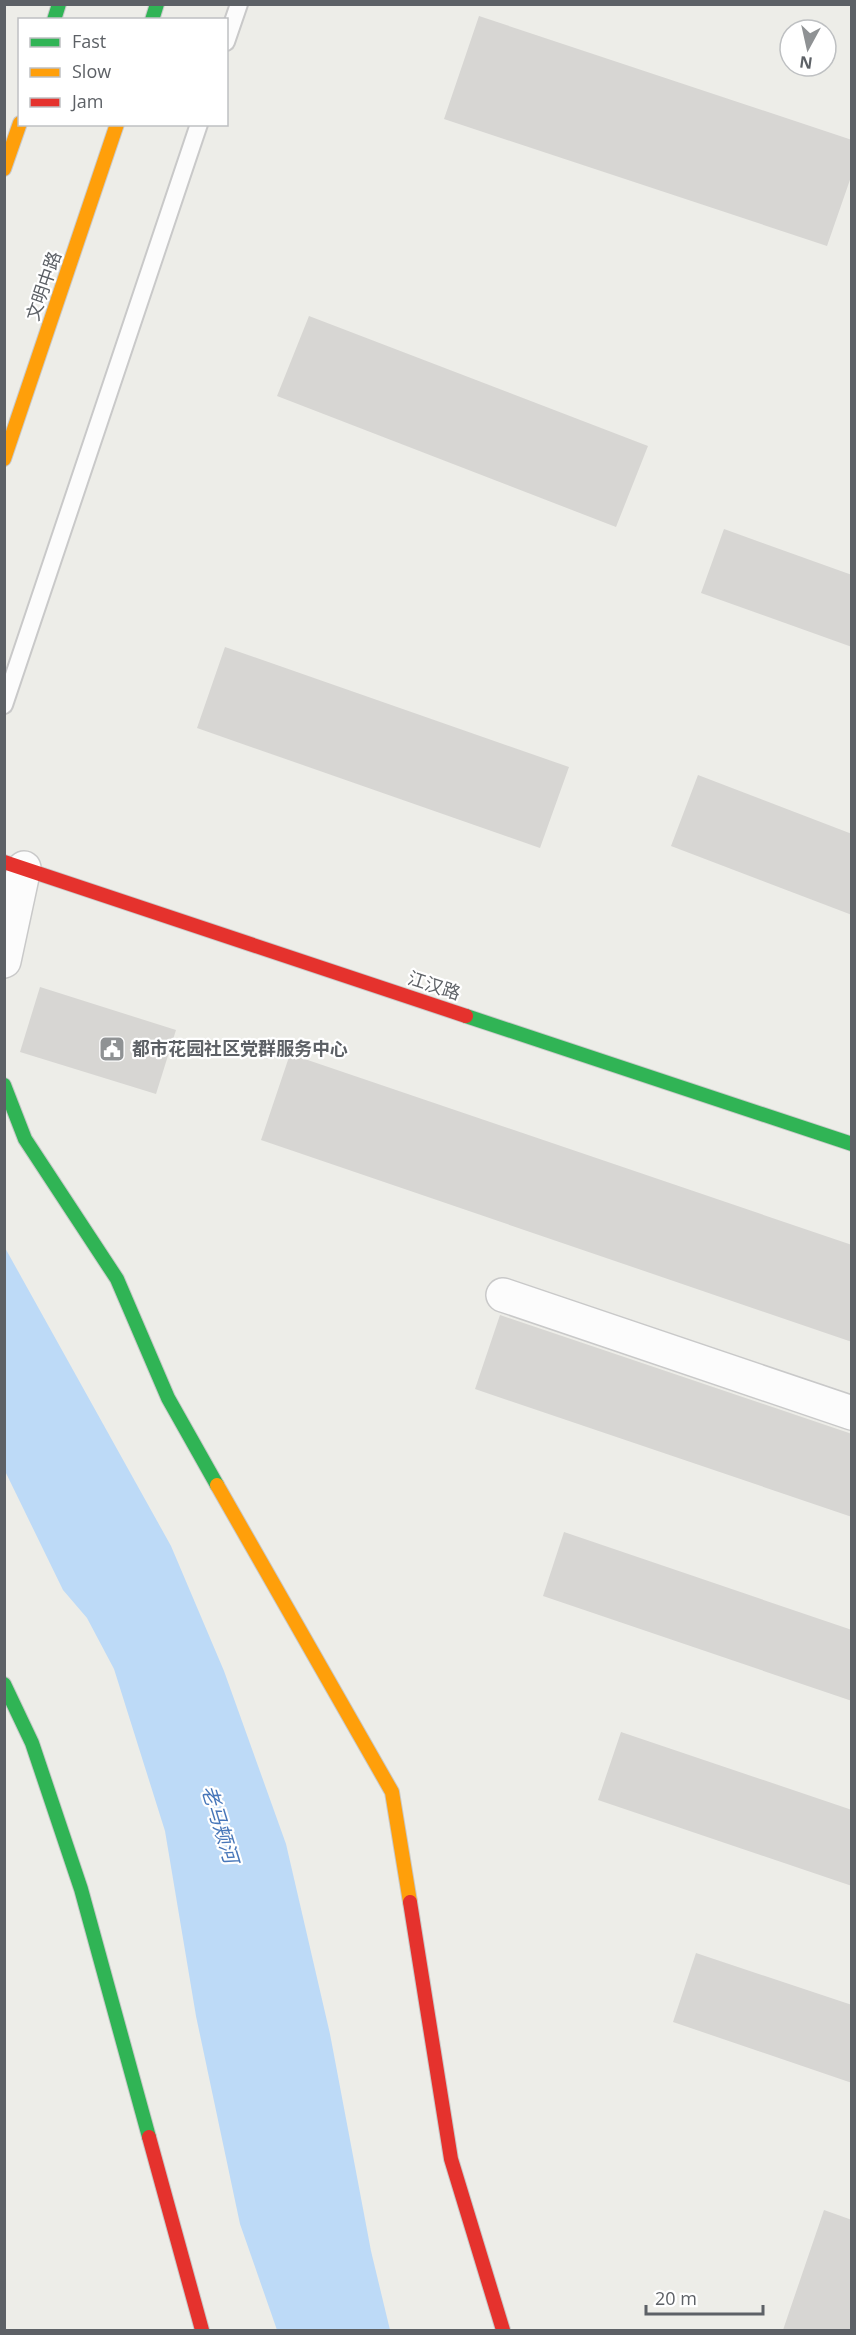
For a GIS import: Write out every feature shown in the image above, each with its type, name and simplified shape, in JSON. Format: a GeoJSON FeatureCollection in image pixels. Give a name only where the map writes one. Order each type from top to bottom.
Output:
{"type":"FeatureCollection","features":[{"type":"Feature","properties":{"kind":"street"},"geometry":{"type":"LineString","coordinates":[[4,168],[19,126]]}},
{"type":"Feature","properties":{"kind":"street","name":"文明中路"},"geometry":{"type":"LineString","coordinates":[[4,459],[116,126]]}},
{"type":"Feature","properties":{"kind":"street"},"geometry":{"type":"LineString","coordinates":[[4,961],[14,865]]}},
{"type":"Feature","properties":{"kind":"street","name":"江汉路"},"geometry":{"type":"LineString","coordinates":[[14,865],[852,1144]]}},
{"type":"Feature","properties":{"kind":"street"},"geometry":{"type":"LineString","coordinates":[[4,1085],[25,1139],[117,1279],[168,1398],[392,1792],[451,2159],[503,2331]]}},
{"type":"Feature","properties":{"kind":"street"},"geometry":{"type":"LineString","coordinates":[[503,1295],[852,1413]]}},
{"type":"Feature","properties":{"kind":"street"},"geometry":{"type":"LineString","coordinates":[[4,1684],[32,1743],[81,1889],[202,2331]]}},
{"type":"Feature","properties":{"kind":"lane"},"geometry":{"type":"LineString","coordinates":[[228,36],[239,4]]}},
{"type":"Feature","properties":{"kind":"lane"},"geometry":{"type":"LineString","coordinates":[[4,705],[198,126]]}},
{"type":"Feature","properties":{"kind":"water","name":"老马颊河"},"geometry":{"type":"Polygon","coordinates":[[[4,1246],[171,1546],[224,1671],[286,1844],[330,2034],[371,2251],[390,2330],[277,2330],[240,2224],[196,2016],[165,1831],[114,1669],[87,1618],[63,1590],[5,1471],[4,1246]]]}},
{"type":"Feature","properties":{"kind":"building"},"geometry":{"type":"Polygon","coordinates":[[[479,16],[852,140],[852,174],[827,246],[444,119],[479,16]]]}},
{"type":"Feature","properties":{"kind":"building"},"geometry":{"type":"Polygon","coordinates":[[[309,316],[648,446],[616,527],[277,396],[309,316]]]}},
{"type":"Feature","properties":{"kind":"building"},"geometry":{"type":"Polygon","coordinates":[[[724,529],[852,575],[852,647],[701,593],[724,529]]]}},
{"type":"Feature","properties":{"kind":"building"},"geometry":{"type":"Polygon","coordinates":[[[225,647],[569,767],[540,848],[197,728],[225,647]]]}},
{"type":"Feature","properties":{"kind":"building"},"geometry":{"type":"Polygon","coordinates":[[[698,775],[852,834],[852,915],[671,846],[698,775]]]}},
{"type":"Feature","properties":{"kind":"building"},"geometry":{"type":"Polygon","coordinates":[[[40,987],[176,1030],[156,1094],[20,1052],[40,987]]]}},
{"type":"Feature","properties":{"kind":"building"},"geometry":{"type":"Polygon","coordinates":[[[290,1054],[852,1245],[852,1342],[261,1140],[290,1054]]]}},
{"type":"Feature","properties":{"kind":"building"},"geometry":{"type":"Polygon","coordinates":[[[500,1315],[852,1434],[852,1517],[475,1389],[500,1315]]]}},
{"type":"Feature","properties":{"kind":"building"},"geometry":{"type":"Polygon","coordinates":[[[564,1532],[852,1630],[852,1701],[543,1596],[564,1532]]]}},
{"type":"Feature","properties":{"kind":"building"},"geometry":{"type":"Polygon","coordinates":[[[621,1732],[852,1810],[852,1886],[598,1800],[621,1732]]]}},
{"type":"Feature","properties":{"kind":"building"},"geometry":{"type":"Polygon","coordinates":[[[696,1953],[852,2005],[852,2083],[673,2022],[696,1953]]]}},
{"type":"Feature","properties":{"kind":"building"},"geometry":{"type":"Polygon","coordinates":[[[824,2210],[852,2220],[852,2330],[783,2330],[824,2210]]]}},
{"type":"Feature","properties":{"kind":"traffic: fast"},"geometry":{"type":"LineString","coordinates":[[55,18],[59,4]]}},
{"type":"Feature","properties":{"kind":"traffic: fast"},"geometry":{"type":"LineString","coordinates":[[153,18],[157,4]]}},
{"type":"Feature","properties":{"kind":"traffic: fast"},"geometry":{"type":"LineString","coordinates":[[466,1016],[852,1144]]}},
{"type":"Feature","properties":{"kind":"traffic: fast"},"geometry":{"type":"LineString","coordinates":[[4,1085],[25,1139],[117,1279],[168,1398],[217,1485]]}},
{"type":"Feature","properties":{"kind":"traffic: fast"},"geometry":{"type":"LineString","coordinates":[[4,1684],[32,1743],[81,1889],[149,2137]]}},
{"type":"Feature","properties":{"kind":"traffic: slow"},"geometry":{"type":"LineString","coordinates":[[4,169],[19,126]]}},
{"type":"Feature","properties":{"kind":"traffic: slow"},"geometry":{"type":"LineString","coordinates":[[4,459],[116,126]]}},
{"type":"Feature","properties":{"kind":"traffic: slow"},"geometry":{"type":"LineString","coordinates":[[217,1485],[392,1792],[410,1902]]}},
{"type":"Feature","properties":{"kind":"traffic: jam"},"geometry":{"type":"LineString","coordinates":[[4,862],[466,1016]]}},
{"type":"Feature","properties":{"kind":"traffic: jam"},"geometry":{"type":"LineString","coordinates":[[410,1902],[451,2159],[503,2330]]}},
{"type":"Feature","properties":{"kind":"traffic: jam"},"geometry":{"type":"LineString","coordinates":[[149,2137],[202,2330]]}},
{"type":"Feature","properties":{"kind":"place","name":"都市花园社区党群服务中心"},"geometry":{"type":"Point","coordinates":[112,1049]}}]}
